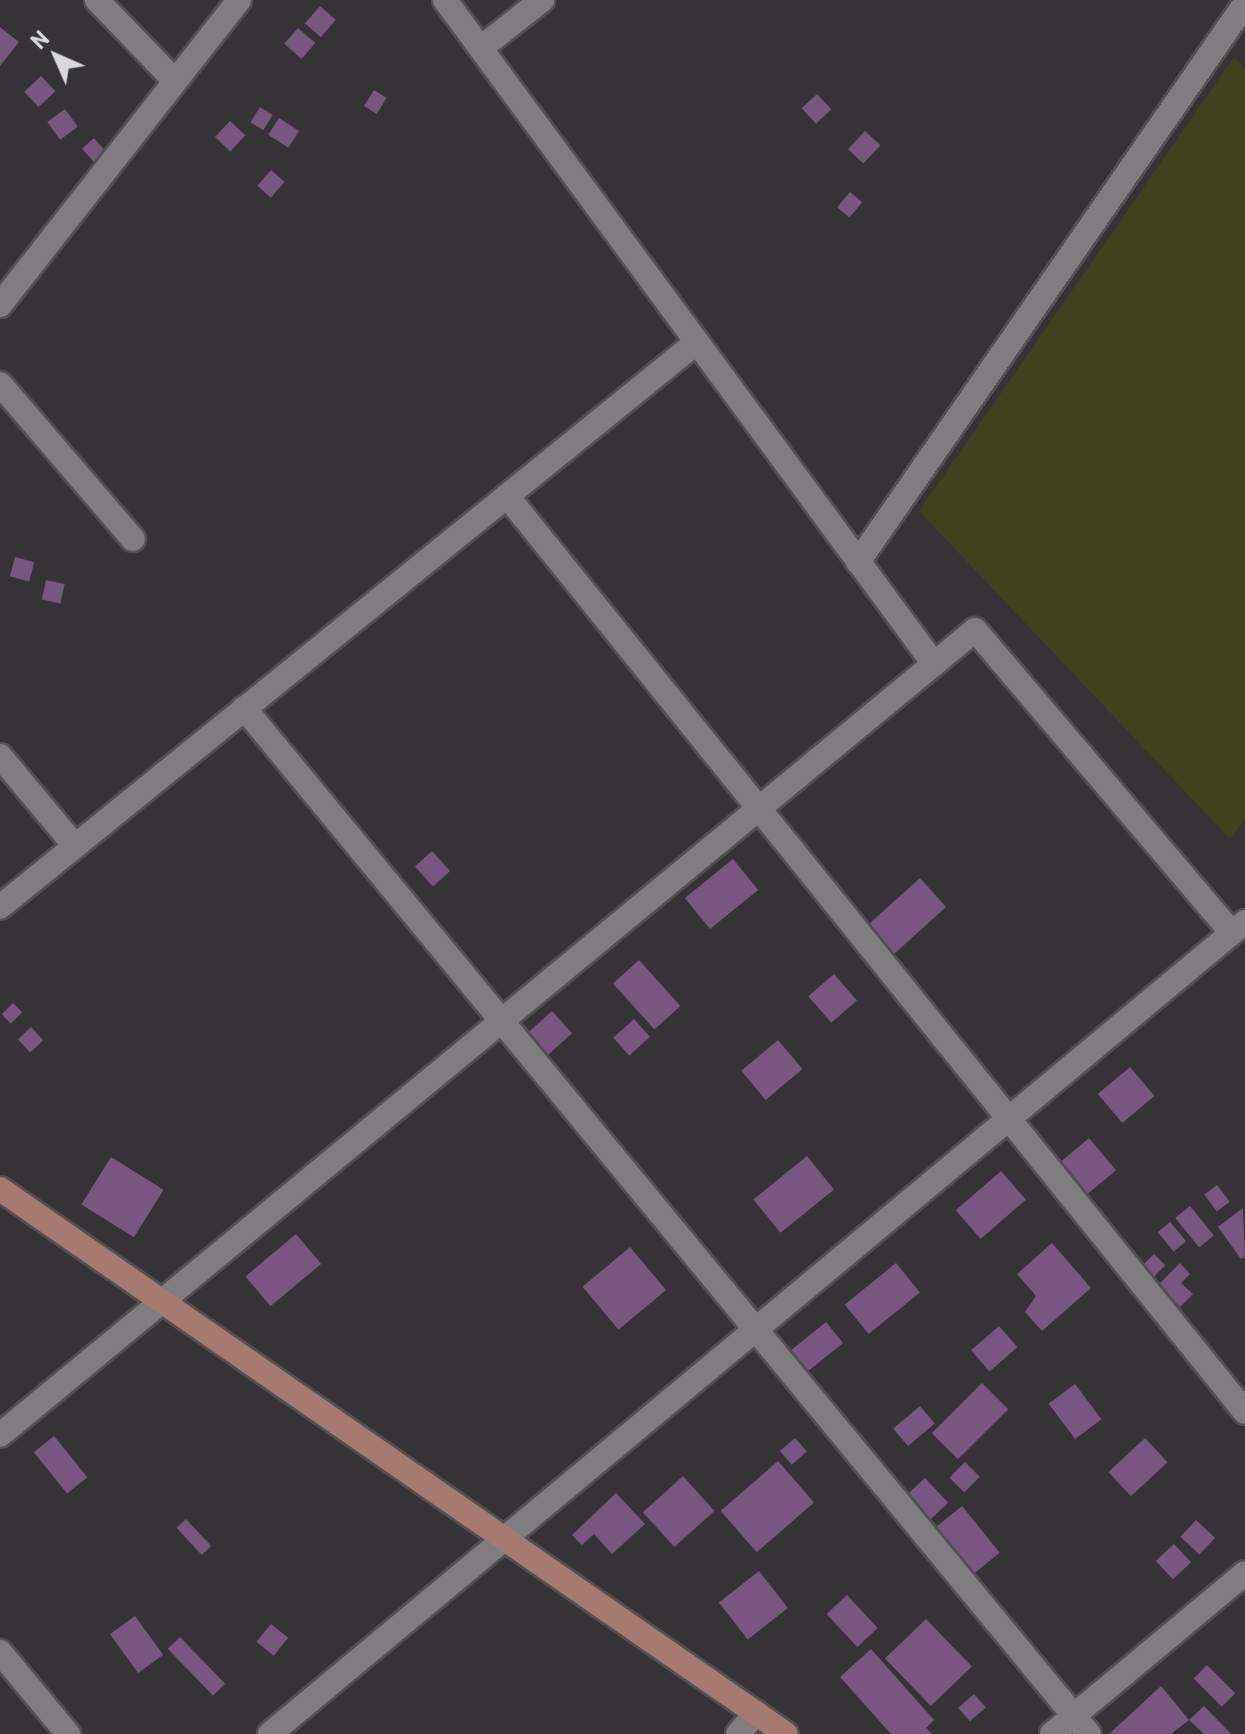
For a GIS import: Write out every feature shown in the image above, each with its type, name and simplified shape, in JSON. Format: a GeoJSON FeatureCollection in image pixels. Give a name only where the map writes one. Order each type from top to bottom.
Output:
{"type":"FeatureCollection","features":[{"type":"Feature","properties":{"kind":"main road"},"geometry":{"type":"LineString","coordinates":[[0,1189],[160,1303],[786,1734]]}},
{"type":"Feature","properties":{"kind":"street"},"geometry":{"type":"LineString","coordinates":[[97,0],[175,81]]}},
{"type":"Feature","properties":{"kind":"street"},"geometry":{"type":"LineString","coordinates":[[0,305],[239,0]]}},
{"type":"Feature","properties":{"kind":"street"},"geometry":{"type":"LineString","coordinates":[[445,0],[934,664]]}},
{"type":"Feature","properties":{"kind":"street"},"geometry":{"type":"LineString","coordinates":[[481,48],[542,0]]}},
{"type":"Feature","properties":{"kind":"street"},"geometry":{"type":"LineString","coordinates":[[858,562],[1245,4]]}},
{"type":"Feature","properties":{"kind":"street"},"geometry":{"type":"LineString","coordinates":[[0,907],[697,342]]}},
{"type":"Feature","properties":{"kind":"street"},"geometry":{"type":"LineString","coordinates":[[0,384],[133,539]]}},
{"type":"Feature","properties":{"kind":"street"},"geometry":{"type":"LineString","coordinates":[[507,496],[1245,1412]]}},
{"type":"Feature","properties":{"kind":"street"},"geometry":{"type":"LineString","coordinates":[[0,1435],[975,630],[1238,927],[270,1734]]}},
{"type":"Feature","properties":{"kind":"street"},"geometry":{"type":"LineString","coordinates":[[244,708],[1081,1725]]}},
{"type":"Feature","properties":{"kind":"street"},"geometry":{"type":"LineString","coordinates":[[0,756],[75,846]]}},
{"type":"Feature","properties":{"kind":"street"},"geometry":{"type":"LineString","coordinates":[[1052,1734],[1081,1725],[1245,1573]]}},
{"type":"Feature","properties":{"kind":"street"},"geometry":{"type":"LineString","coordinates":[[0,1652],[68,1734]]}},
{"type":"Feature","properties":{"kind":"street"},"geometry":{"type":"LineString","coordinates":[[738,1734],[756,1713]]}},
{"type":"Feature","properties":{"kind":"green space"},"geometry":{"type":"Polygon","coordinates":[[[1234,57],[1245,69],[1245,819],[1230,839],[919,511],[1234,57]]]}},
{"type":"Feature","properties":{"kind":"building"},"geometry":{"type":"Polygon","coordinates":[[[320,6],[336,20],[321,37],[305,23],[320,6]]]}},
{"type":"Feature","properties":{"kind":"building"},"geometry":{"type":"Polygon","coordinates":[[[0,27],[19,42],[0,66],[0,27]]]}},
{"type":"Feature","properties":{"kind":"building"},"geometry":{"type":"Polygon","coordinates":[[[298,28],[315,43],[302,59],[284,44],[298,28]]]}},
{"type":"Feature","properties":{"kind":"building"},"geometry":{"type":"Polygon","coordinates":[[[41,76],[55,91],[39,107],[24,92],[41,76]]]}},
{"type":"Feature","properties":{"kind":"building"},"geometry":{"type":"Polygon","coordinates":[[[374,90],[387,98],[377,114],[364,106],[374,90]]]}},
{"type":"Feature","properties":{"kind":"building"},"geometry":{"type":"Polygon","coordinates":[[[817,94],[831,109],[816,124],[802,108],[817,94]]]}},
{"type":"Feature","properties":{"kind":"building"},"geometry":{"type":"Polygon","coordinates":[[[260,107],[273,115],[263,130],[250,122],[260,107]]]}},
{"type":"Feature","properties":{"kind":"building"},"geometry":{"type":"Polygon","coordinates":[[[65,109],[78,127],[60,140],[47,122],[65,109]]]}},
{"type":"Feature","properties":{"kind":"building"},"geometry":{"type":"Polygon","coordinates":[[[279,118],[299,131],[288,148],[268,135],[279,118]]]}},
{"type":"Feature","properties":{"kind":"building"},"geometry":{"type":"Polygon","coordinates":[[[230,121],[245,135],[230,151],[215,137],[230,121]]]}},
{"type":"Feature","properties":{"kind":"building"},"geometry":{"type":"Polygon","coordinates":[[[865,131],[880,145],[863,164],[848,149],[865,131]]]}},
{"type":"Feature","properties":{"kind":"building"},"geometry":{"type":"Polygon","coordinates":[[[94,138],[106,152],[94,162],[82,148],[94,138]]]}},
{"type":"Feature","properties":{"kind":"building"},"geometry":{"type":"Polygon","coordinates":[[[271,170],[285,182],[271,198],[257,186],[271,170]]]}},
{"type":"Feature","properties":{"kind":"building"},"geometry":{"type":"Polygon","coordinates":[[[850,192],[862,202],[849,218],[837,207],[850,192]]]}},
{"type":"Feature","properties":{"kind":"building"},"geometry":{"type":"Polygon","coordinates":[[[15,557],[34,562],[29,581],[10,576],[15,557]]]}},
{"type":"Feature","properties":{"kind":"building"},"geometry":{"type":"Polygon","coordinates":[[[46,580],[65,584],[60,604],[42,600],[46,580]]]}},
{"type":"Feature","properties":{"kind":"building"},"geometry":{"type":"Polygon","coordinates":[[[432,851],[450,871],[433,886],[415,866],[432,851]]]}},
{"type":"Feature","properties":{"kind":"building"},"geometry":{"type":"Polygon","coordinates":[[[733,859],[758,890],[710,929],[685,898],[733,859]]]}},
{"type":"Feature","properties":{"kind":"building"},"geometry":{"type":"Polygon","coordinates":[[[920,878],[946,907],[888,959],[862,930],[920,878]]]}},
{"type":"Feature","properties":{"kind":"building"},"geometry":{"type":"Polygon","coordinates":[[[639,960],[680,1006],[654,1029],[613,983],[639,960]]]}},
{"type":"Feature","properties":{"kind":"building"},"geometry":{"type":"Polygon","coordinates":[[[834,974],[857,1000],[831,1023],[808,996],[834,974]]]}},
{"type":"Feature","properties":{"kind":"building"},"geometry":{"type":"Polygon","coordinates":[[[13,1003],[22,1012],[11,1024],[2,1014],[13,1003]]]}},
{"type":"Feature","properties":{"kind":"building"},"geometry":{"type":"Polygon","coordinates":[[[552,1011],[572,1033],[542,1060],[522,1038],[552,1011]]]}},
{"type":"Feature","properties":{"kind":"building"},"geometry":{"type":"Polygon","coordinates":[[[634,1019],[650,1037],[629,1056],[613,1038],[634,1019]]]}},
{"type":"Feature","properties":{"kind":"building"},"geometry":{"type":"Polygon","coordinates":[[[31,1027],[43,1040],[30,1052],[18,1039],[31,1027]]]}},
{"type":"Feature","properties":{"kind":"building"},"geometry":{"type":"Polygon","coordinates":[[[778,1040],[802,1069],[766,1100],[741,1071],[778,1040]]]}},
{"type":"Feature","properties":{"kind":"building"},"geometry":{"type":"Polygon","coordinates":[[[1130,1067],[1154,1096],[1122,1123],[1098,1094],[1130,1067]]]}},
{"type":"Feature","properties":{"kind":"building"},"geometry":{"type":"Polygon","coordinates":[[[1089,1138],[1116,1170],[1087,1195],[1060,1162],[1089,1138]]]}},
{"type":"Feature","properties":{"kind":"building"},"geometry":{"type":"Polygon","coordinates":[[[807,1156],[834,1189],[780,1233],[753,1199],[807,1156]]]}},
{"type":"Feature","properties":{"kind":"building"},"geometry":{"type":"Polygon","coordinates":[[[111,1157],[164,1190],[134,1237],[81,1204],[111,1157]]]}},
{"type":"Feature","properties":{"kind":"building"},"geometry":{"type":"Polygon","coordinates":[[[1001,1171],[1026,1200],[981,1239],[956,1210],[1001,1171]]]}},
{"type":"Feature","properties":{"kind":"building"},"geometry":{"type":"Polygon","coordinates":[[[1217,1185],[1230,1202],[1217,1211],[1204,1195],[1217,1185]]]}},
{"type":"Feature","properties":{"kind":"building"},"geometry":{"type":"Polygon","coordinates":[[[1190,1206],[1214,1236],[1199,1247],[1175,1218],[1190,1206]]]}},
{"type":"Feature","properties":{"kind":"building"},"geometry":{"type":"Polygon","coordinates":[[[1243,1208],[1245,1257],[1241,1259],[1218,1227],[1243,1208]]]}},
{"type":"Feature","properties":{"kind":"building"},"geometry":{"type":"Polygon","coordinates":[[[1170,1222],[1186,1241],[1174,1251],[1158,1232],[1170,1222]]]}},
{"type":"Feature","properties":{"kind":"building"},"geometry":{"type":"Polygon","coordinates":[[[296,1234],[321,1264],[271,1306],[245,1276],[296,1234]]]}},
{"type":"Feature","properties":{"kind":"building"},"geometry":{"type":"Polygon","coordinates":[[[1052,1243],[1091,1288],[1042,1331],[1025,1312],[1036,1296],[1017,1274],[1052,1243]]]}},
{"type":"Feature","properties":{"kind":"building"},"geometry":{"type":"Polygon","coordinates":[[[630,1247],[666,1290],[619,1330],[583,1287],[630,1247]]]}},
{"type":"Feature","properties":{"kind":"building"},"geometry":{"type":"Polygon","coordinates":[[[1154,1254],[1165,1265],[1154,1277],[1143,1265],[1154,1254]]]}},
{"type":"Feature","properties":{"kind":"building"},"geometry":{"type":"Polygon","coordinates":[[[896,1263],[920,1293],[869,1334],[845,1305],[896,1263]]]}},
{"type":"Feature","properties":{"kind":"building"},"geometry":{"type":"Polygon","coordinates":[[[1180,1263],[1190,1274],[1181,1283],[1193,1294],[1180,1307],[1158,1285],[1180,1263]]]}},
{"type":"Feature","properties":{"kind":"building"},"geometry":{"type":"Polygon","coordinates":[[[826,1322],[843,1343],[800,1378],[783,1357],[826,1322]]]}},
{"type":"Feature","properties":{"kind":"building"},"geometry":{"type":"Polygon","coordinates":[[[999,1326],[1017,1347],[989,1371],[971,1350],[999,1326]]]}},
{"type":"Feature","properties":{"kind":"building"},"geometry":{"type":"Polygon","coordinates":[[[982,1383],[1008,1409],[958,1459],[932,1433],[982,1383]]]}},
{"type":"Feature","properties":{"kind":"building"},"geometry":{"type":"Polygon","coordinates":[[[1075,1384],[1101,1419],[1075,1439],[1049,1404],[1075,1384]]]}},
{"type":"Feature","properties":{"kind":"building"},"geometry":{"type":"Polygon","coordinates":[[[920,1406],[935,1424],[908,1446],[893,1428],[920,1406]]]}},
{"type":"Feature","properties":{"kind":"building"},"geometry":{"type":"Polygon","coordinates":[[[54,1436],[87,1477],[67,1494],[34,1452],[54,1436]]]}},
{"type":"Feature","properties":{"kind":"building"},"geometry":{"type":"Polygon","coordinates":[[[795,1438],[807,1452],[792,1465],[780,1451],[795,1438]]]}},
{"type":"Feature","properties":{"kind":"building"},"geometry":{"type":"Polygon","coordinates":[[[1145,1438],[1168,1462],[1131,1496],[1108,1472],[1145,1438]]]}},
{"type":"Feature","properties":{"kind":"building"},"geometry":{"type":"Polygon","coordinates":[[[778,1461],[814,1503],[757,1552],[721,1511],[778,1461]]]}},
{"type":"Feature","properties":{"kind":"building"},"geometry":{"type":"Polygon","coordinates":[[[965,1462],[980,1477],[964,1492],[949,1478],[965,1462]]]}},
{"type":"Feature","properties":{"kind":"building"},"geometry":{"type":"Polygon","coordinates":[[[683,1476],[714,1511],[674,1547],[643,1512],[683,1476]]]}},
{"type":"Feature","properties":{"kind":"building"},"geometry":{"type":"Polygon","coordinates":[[[925,1478],[948,1503],[931,1519],[907,1494],[925,1478]]]}},
{"type":"Feature","properties":{"kind":"building"},"geometry":{"type":"Polygon","coordinates":[[[616,1493],[645,1524],[612,1554],[594,1534],[582,1545],[572,1535],[616,1493]]]}},
{"type":"Feature","properties":{"kind":"building"},"geometry":{"type":"Polygon","coordinates":[[[962,1506],[1000,1553],[969,1577],[932,1531],[962,1506]]]}},
{"type":"Feature","properties":{"kind":"building"},"geometry":{"type":"Polygon","coordinates":[[[186,1519],[211,1546],[202,1555],[176,1528],[186,1519]]]}},
{"type":"Feature","properties":{"kind":"building"},"geometry":{"type":"Polygon","coordinates":[[[1196,1520],[1215,1538],[1199,1555],[1180,1537],[1196,1520]]]}},
{"type":"Feature","properties":{"kind":"building"},"geometry":{"type":"Polygon","coordinates":[[[1174,1544],[1191,1562],[1173,1579],[1156,1561],[1174,1544]]]}},
{"type":"Feature","properties":{"kind":"building"},"geometry":{"type":"Polygon","coordinates":[[[759,1571],[788,1608],[748,1639],[719,1602],[759,1571]]]}},
{"type":"Feature","properties":{"kind":"building"},"geometry":{"type":"Polygon","coordinates":[[[847,1595],[878,1628],[857,1647],[827,1614],[847,1595]]]}},
{"type":"Feature","properties":{"kind":"building"},"geometry":{"type":"Polygon","coordinates":[[[135,1616],[163,1655],[138,1673],[110,1634],[135,1616]]]}},
{"type":"Feature","properties":{"kind":"building"},"geometry":{"type":"Polygon","coordinates":[[[926,1619],[972,1666],[931,1706],[885,1659],[926,1619]]]}},
{"type":"Feature","properties":{"kind":"building"},"geometry":{"type":"Polygon","coordinates":[[[271,1624],[288,1638],[274,1656],[257,1642],[271,1624]]]}},
{"type":"Feature","properties":{"kind":"building"},"geometry":{"type":"Polygon","coordinates":[[[180,1637],[225,1684],[213,1696],[168,1649],[180,1637]]]}},
{"type":"Feature","properties":{"kind":"building"},"geometry":{"type":"Polygon","coordinates":[[[871,1649],[934,1720],[926,1728],[932,1734],[891,1734],[840,1677],[871,1649]]]}},
{"type":"Feature","properties":{"kind":"building"},"geometry":{"type":"Polygon","coordinates":[[[1207,1665],[1235,1693],[1222,1707],[1194,1678],[1207,1665]]]}},
{"type":"Feature","properties":{"kind":"building"},"geometry":{"type":"Polygon","coordinates":[[[1161,1686],[1189,1720],[1171,1734],[1109,1734],[1161,1686]]]}},
{"type":"Feature","properties":{"kind":"building"},"geometry":{"type":"Polygon","coordinates":[[[974,1694],[986,1708],[970,1721],[958,1708],[974,1694]]]}},
{"type":"Feature","properties":{"kind":"building"},"geometry":{"type":"Polygon","coordinates":[[[1204,1706],[1231,1734],[1204,1734],[1189,1720],[1204,1706]]]}}]}
